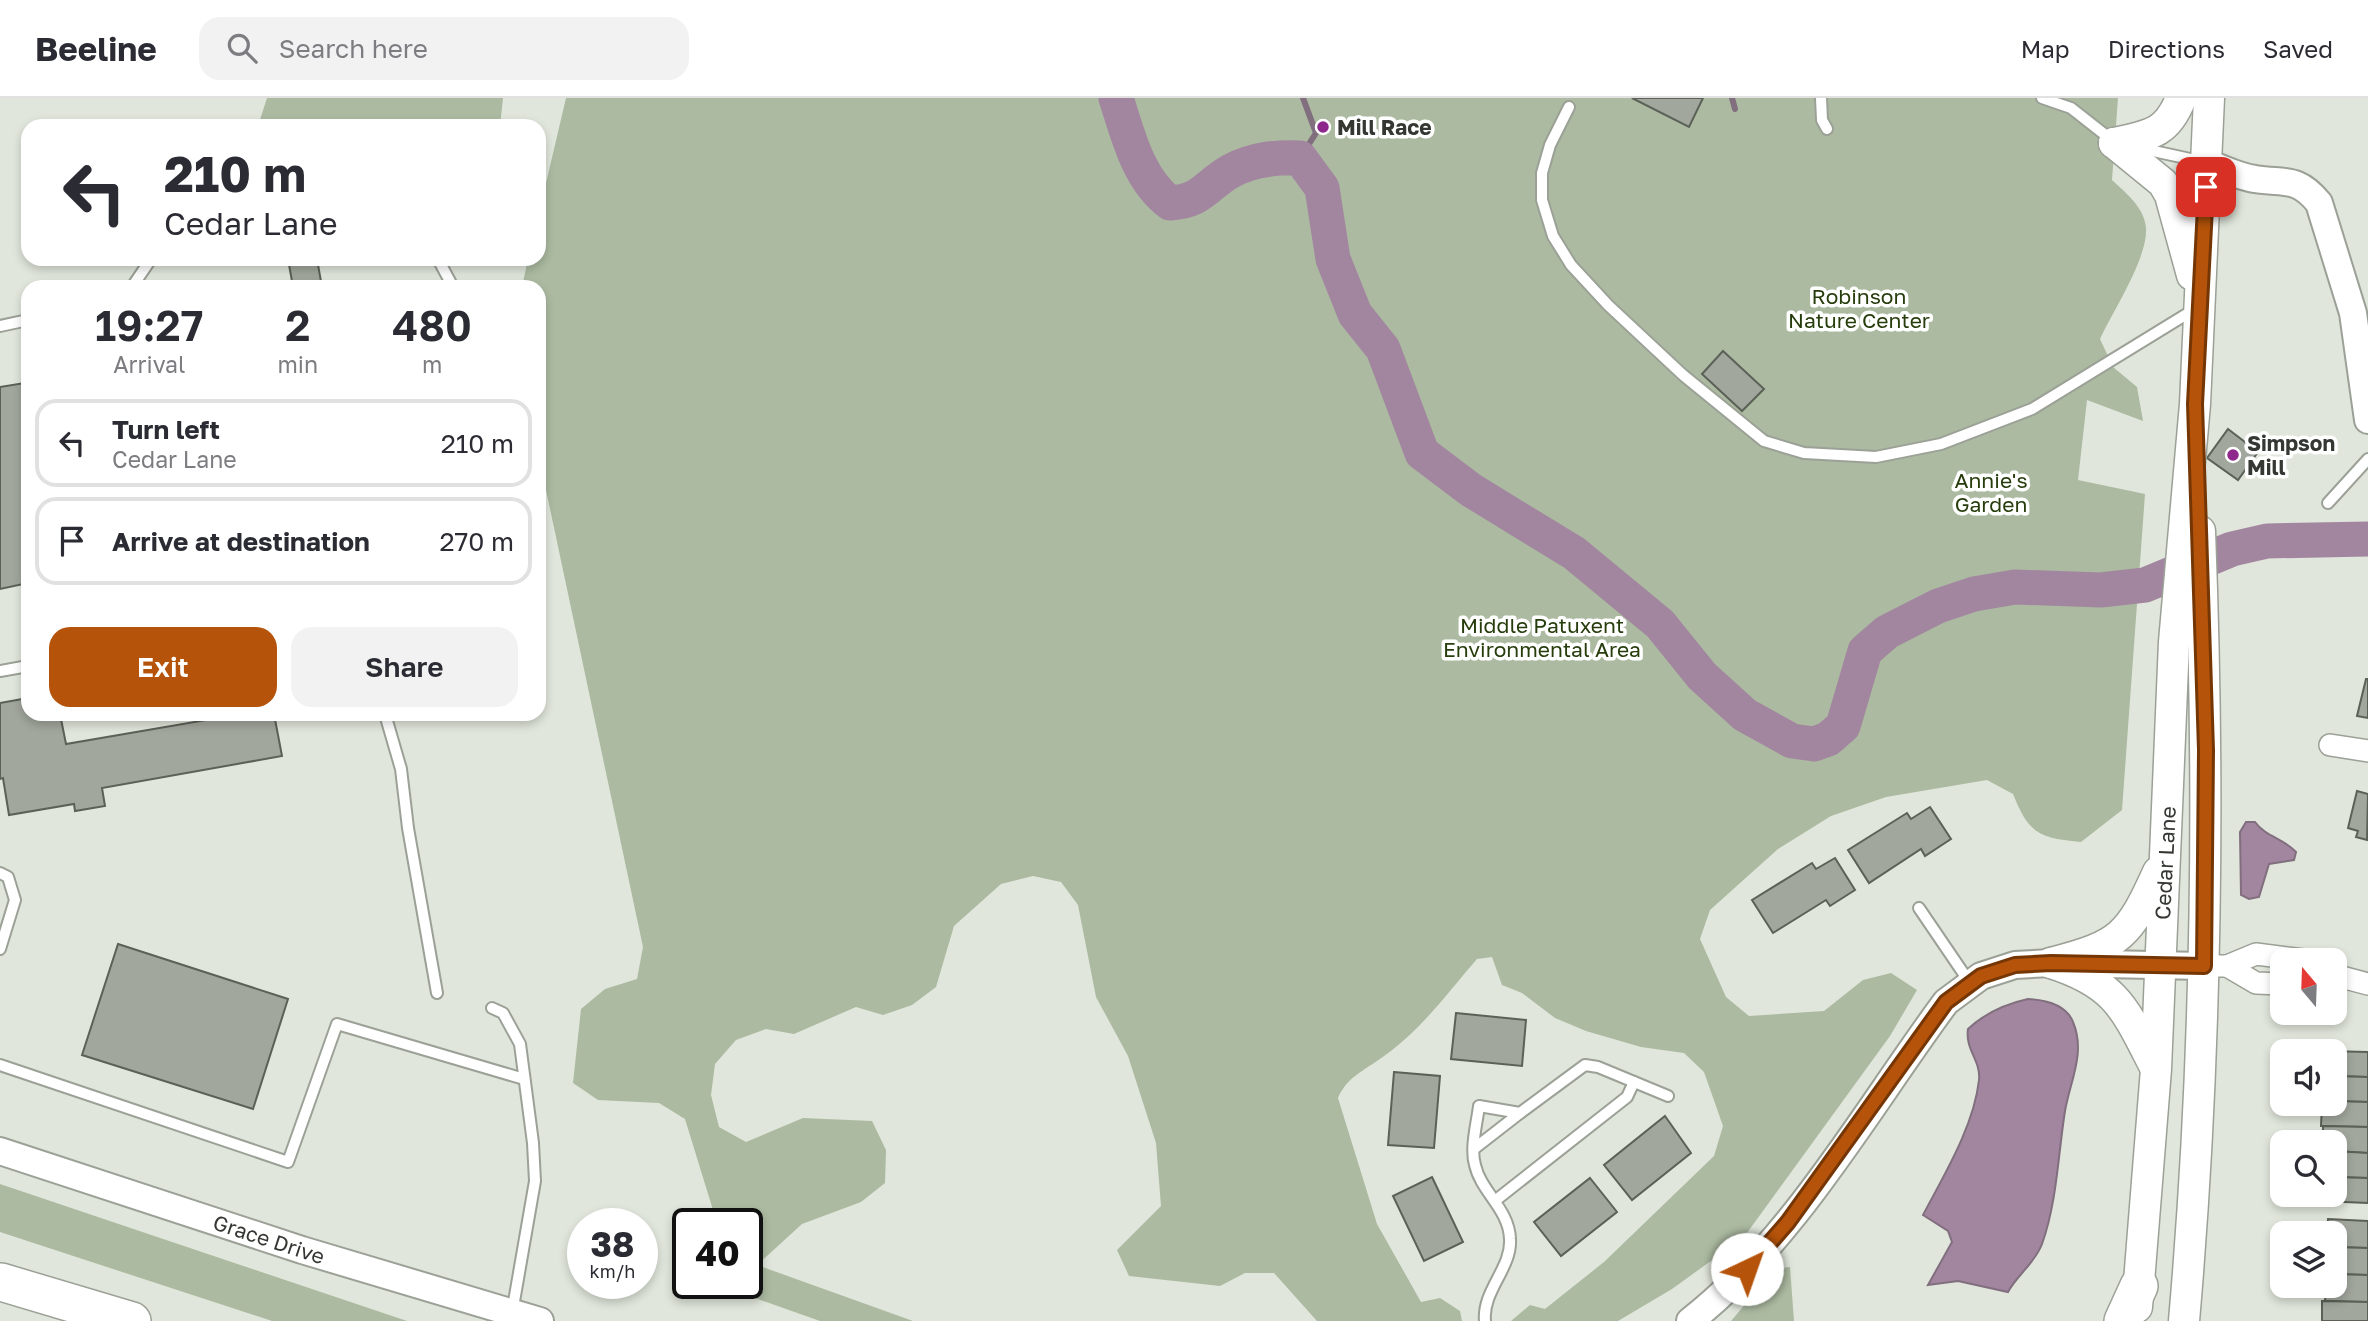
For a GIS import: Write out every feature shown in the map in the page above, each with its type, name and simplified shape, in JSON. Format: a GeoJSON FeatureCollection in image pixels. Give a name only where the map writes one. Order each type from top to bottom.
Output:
{"type":"FeatureCollection","features":[{"type":"Feature","properties":{"kind":"highway"},"geometry":{"type":"LineString","coordinates":[[0,1281],[116,1321]]}},
{"type":"Feature","properties":{"kind":"highway"},"geometry":{"type":"LineString","coordinates":[[0,1281],[132,1321]]}},
{"type":"Feature","properties":{"kind":"highway"},"geometry":{"type":"LineString","coordinates":[[2123,1321],[2137,1303]]}},
{"type":"Feature","properties":{"kind":"main road"},"geometry":{"type":"LineString","coordinates":[[2115,143],[2158,131],[2175,114],[2181,98]]}},
{"type":"Feature","properties":{"kind":"main road","name":"Cedar Lane"},"geometry":{"type":"LineString","coordinates":[[2137,1303],[2156,1069],[2194,966],[2165,856],[2174,642],[2195,404],[2208,98]]}},
{"type":"Feature","properties":{"kind":"main road"},"geometry":{"type":"LineString","coordinates":[[2115,143],[2163,184],[2170,195],[2200,306]]}},
{"type":"Feature","properties":{"kind":"main road","name":"Cedar Lane"},"geometry":{"type":"LineString","coordinates":[[2184,1321],[2194,1207],[2194,966],[2203,624],[2195,404]]}},
{"type":"Feature","properties":{"kind":"main road"},"geometry":{"type":"LineString","coordinates":[[2051,963],[2108,945],[2124,933],[2140,911],[2165,856]]}},
{"type":"Feature","properties":{"kind":"main road"},"geometry":{"type":"LineString","coordinates":[[2051,963],[2095,981],[2113,995],[2156,1069]]}},
{"type":"Feature","properties":{"kind":"main road"},"geometry":{"type":"LineString","coordinates":[[2166,1321],[2194,966]]}},
{"type":"Feature","properties":{"kind":"street"},"geometry":{"type":"LineString","coordinates":[[2207,163],[2254,179],[2295,182],[2309,190],[2319,203],[2353,313],[2368,420]]}},
{"type":"Feature","properties":{"kind":"street"},"geometry":{"type":"LineString","coordinates":[[2330,745],[2368,751]]}},
{"type":"Feature","properties":{"kind":"street"},"geometry":{"type":"LineString","coordinates":[[1690,1321],[1747,1269],[1788,1222],[1946,1002],[1970,983],[2003,967],[2051,963],[2194,966],[2256,954],[2270,956]]}},
{"type":"Feature","properties":{"kind":"street"},"geometry":{"type":"LineString","coordinates":[[2194,966],[2256,983],[2270,984]]}},
{"type":"Feature","properties":{"kind":"street"},"geometry":{"type":"LineString","coordinates":[[2347,978],[2368,984]]}},
{"type":"Feature","properties":{"kind":"street","name":"Grace Drive"},"geometry":{"type":"LineString","coordinates":[[0,1151],[302,1250],[540,1321]]}},
{"type":"Feature","properties":{"kind":"lane"},"geometry":{"type":"LineString","coordinates":[[1821,98],[1822,120],[1827,129]]}},
{"type":"Feature","properties":{"kind":"lane"},"geometry":{"type":"LineString","coordinates":[[2042,98],[2071,108],[2115,143],[2207,163]]}},
{"type":"Feature","properties":{"kind":"lane"},"geometry":{"type":"LineString","coordinates":[[1569,107],[1550,145],[1542,173],[1542,200],[1553,236],[1580,275],[1683,375],[1753,433],[1777,445],[1810,454],[1876,457],[1941,444],[2032,409],[2200,306]]}},
{"type":"Feature","properties":{"kind":"lane"},"geometry":{"type":"LineString","coordinates":[[0,326],[21,322]]}},
{"type":"Feature","properties":{"kind":"lane"},"geometry":{"type":"LineString","coordinates":[[2328,503],[2368,459]]}},
{"type":"Feature","properties":{"kind":"lane"},"geometry":{"type":"LineString","coordinates":[[0,671],[21,667]]}},
{"type":"Feature","properties":{"kind":"lane"},"geometry":{"type":"LineString","coordinates":[[387,721],[401,769],[437,993]]}},
{"type":"Feature","properties":{"kind":"lane"},"geometry":{"type":"LineString","coordinates":[[0,873],[8,877],[15,900],[0,949]]}},
{"type":"Feature","properties":{"kind":"lane"},"geometry":{"type":"LineString","coordinates":[[1919,908],[1970,983]]}},
{"type":"Feature","properties":{"kind":"lane"},"geometry":{"type":"LineString","coordinates":[[492,1008],[503,1013],[513,1026],[520,1044],[535,1181],[512,1313]]}},
{"type":"Feature","properties":{"kind":"lane"},"geometry":{"type":"LineString","coordinates":[[0,1065],[288,1162],[337,1024],[524,1079]]}},
{"type":"Feature","properties":{"kind":"lane"},"geometry":{"type":"LineString","coordinates":[[1475,1148],[1585,1065],[1598,1067],[1668,1096]]}},
{"type":"Feature","properties":{"kind":"lane"},"geometry":{"type":"LineString","coordinates":[[1496,1200],[1627,1097],[1634,1082]]}},
{"type":"Feature","properties":{"kind":"lane"},"geometry":{"type":"LineString","coordinates":[[1485,1321],[1486,1304],[1510,1249],[1508,1229],[1496,1200],[1476,1170],[1479,1106],[1520,1113]]}},
{"type":"Feature","properties":{"kind":"green space"},"geometry":{"type":"Polygon","coordinates":[[[267,98],[503,98],[501,119],[260,119],[267,98]]]}},
{"type":"Feature","properties":{"kind":"green space"},"geometry":{"type":"Polygon","coordinates":[[[566,98],[2118,98],[2112,180],[2134,201],[2146,228],[2136,269],[2100,339],[2113,367],[2137,387],[2143,421],[2087,400],[2078,480],[2145,494],[2122,810],[2081,842],[2045,836],[2037,832],[2024,818],[2013,794],[1987,780],[1886,797],[1831,816],[1778,849],[1710,910],[1700,939],[1726,997],[1749,1016],[1824,1011],[1863,980],[1891,973],[1917,990],[1890,1036],[1744,1237],[1672,1289],[1618,1321],[1511,1321],[1530,1305],[1545,1309],[1604,1262],[1714,1156],[1723,1126],[1704,1072],[1684,1053],[1641,1047],[1586,1031],[1555,1018],[1522,993],[1502,985],[1492,957],[1477,959],[1419,1026],[1392,1050],[1354,1076],[1338,1098],[1377,1224],[1421,1302],[1440,1298],[1460,1311],[1462,1321],[1317,1321],[1274,1273],[1245,1273],[1220,1286],[1129,1276],[1117,1250],[1161,1206],[1156,1143],[1128,1056],[1096,997],[1078,905],[1061,882],[1033,876],[1001,884],[954,926],[936,987],[912,1005],[883,1015],[856,1007],[794,1034],[766,1029],[736,1040],[715,1064],[711,1095],[719,1127],[746,1142],[803,1118],[872,1121],[886,1150],[885,1183],[861,1202],[802,1224],[763,1260],[763,1208],[712,1208],[685,1119],[659,1103],[598,1100],[573,1083],[581,1009],[605,989],[637,979],[643,947],[546,490],[546,280],[524,280],[526,266],[546,266],[546,183],[566,98]]]}},
{"type":"Feature","properties":{"kind":"green space"},"geometry":{"type":"Polygon","coordinates":[[[0,1184],[407,1321],[272,1321],[0,1232],[0,1184]]]}},
{"type":"Feature","properties":{"kind":"green space"},"geometry":{"type":"Polygon","coordinates":[[[763,1267],[913,1321],[820,1321],[758,1299],[763,1299],[763,1267]]]}},
{"type":"Feature","properties":{"kind":"green space"},"geometry":{"type":"Polygon","coordinates":[[[1790,1267],[1794,1321],[1731,1321],[1775,1269],[1790,1267]]]}},
{"type":"Feature","properties":{"kind":"shaded area"},"geometry":{"type":"Polygon","coordinates":[[[2246,822],[2255,822],[2296,852],[2294,860],[2269,864],[2259,897],[2249,899],[2241,895],[2240,832],[2246,822]]]}},
{"type":"Feature","properties":{"kind":"shaded area"},"geometry":{"type":"Polygon","coordinates":[[[2028,999],[2048,1002],[2065,1011],[2073,1022],[2078,1045],[2076,1067],[2065,1111],[2054,1195],[2042,1244],[2008,1292],[1958,1281],[1928,1285],[1952,1242],[1948,1231],[1923,1215],[1965,1132],[1979,1080],[1968,1029],[1996,1010],[2028,999]]]}},
{"type":"Feature","properties":{"kind":"building"},"geometry":{"type":"Polygon","coordinates":[[[1632,98],[1703,98],[1689,127],[1632,98]]]}},
{"type":"Feature","properties":{"kind":"building"},"geometry":{"type":"Polygon","coordinates":[[[289,266],[318,266],[321,280],[292,280],[289,266]]]}},
{"type":"Feature","properties":{"kind":"building"},"geometry":{"type":"Polygon","coordinates":[[[1723,351],[1764,389],[1742,411],[1702,374],[1723,351]]]}},
{"type":"Feature","properties":{"kind":"building"},"geometry":{"type":"Polygon","coordinates":[[[21,384],[21,584],[0,589],[0,387],[21,384]]]}},
{"type":"Feature","properties":{"kind":"building","name":"Simpson Mill"},"geometry":{"type":"Polygon","coordinates":[[[2228,429],[2258,452],[2238,480],[2207,458],[2228,429]]]}},
{"type":"Feature","properties":{"kind":"building"},"geometry":{"type":"Polygon","coordinates":[[[2368,679],[2368,718],[2357,716],[2368,679]]]}},
{"type":"Feature","properties":{"kind":"building"},"geometry":{"type":"Polygon","coordinates":[[[21,699],[21,721],[61,721],[66,744],[200,721],[275,721],[282,756],[102,788],[105,806],[75,811],[74,804],[9,815],[3,778],[0,779],[0,703],[21,699]]]}},
{"type":"Feature","properties":{"kind":"building"},"geometry":{"type":"Polygon","coordinates":[[[2357,791],[2368,794],[2367,840],[2356,837],[2358,831],[2348,828],[2357,791]]]}},
{"type":"Feature","properties":{"kind":"building"},"geometry":{"type":"Polygon","coordinates":[[[1930,807],[1951,839],[1925,856],[1921,849],[1869,883],[1848,850],[1907,813],[1911,819],[1930,807]]]}},
{"type":"Feature","properties":{"kind":"building"},"geometry":{"type":"Polygon","coordinates":[[[1835,858],[1855,890],[1830,906],[1826,900],[1773,933],[1752,900],[1812,863],[1816,869],[1835,858]]]}},
{"type":"Feature","properties":{"kind":"building"},"geometry":{"type":"Polygon","coordinates":[[[118,944],[288,999],[253,1109],[82,1055],[118,944]]]}},
{"type":"Feature","properties":{"kind":"building"},"geometry":{"type":"Polygon","coordinates":[[[1456,1013],[1526,1020],[1522,1066],[1451,1059],[1456,1013]]]}},
{"type":"Feature","properties":{"kind":"building"},"geometry":{"type":"Polygon","coordinates":[[[2347,1052],[2368,1052],[2368,1077],[2347,1076],[2347,1052]]]}},
{"type":"Feature","properties":{"kind":"building"},"geometry":{"type":"Polygon","coordinates":[[[1394,1072],[1440,1076],[1434,1148],[1388,1145],[1394,1072]]]}},
{"type":"Feature","properties":{"kind":"building"},"geometry":{"type":"Polygon","coordinates":[[[2347,1076],[2368,1077],[2368,1102],[2347,1101],[2347,1076]]]}},
{"type":"Feature","properties":{"kind":"building"},"geometry":{"type":"Polygon","coordinates":[[[2347,1101],[2368,1102],[2368,1127],[2321,1126],[2321,1116],[2347,1116],[2347,1101]]]}},
{"type":"Feature","properties":{"kind":"building"},"geometry":{"type":"Polygon","coordinates":[[[1665,1116],[1691,1153],[1632,1200],[1604,1165],[1665,1116]]]}},
{"type":"Feature","properties":{"kind":"building"},"geometry":{"type":"Polygon","coordinates":[[[2323,1126],[2368,1127],[2368,1153],[2347,1152],[2347,1130],[2323,1130],[2323,1126]]]}},
{"type":"Feature","properties":{"kind":"building"},"geometry":{"type":"Polygon","coordinates":[[[2347,1152],[2368,1153],[2368,1178],[2347,1177],[2347,1152]]]}},
{"type":"Feature","properties":{"kind":"building"},"geometry":{"type":"Polygon","coordinates":[[[1432,1177],[1463,1242],[1424,1261],[1393,1196],[1432,1177]]]}},
{"type":"Feature","properties":{"kind":"building"},"geometry":{"type":"Polygon","coordinates":[[[2347,1177],[2368,1178],[2368,1203],[2347,1202],[2347,1177]]]}},
{"type":"Feature","properties":{"kind":"building"},"geometry":{"type":"Polygon","coordinates":[[[1590,1178],[1617,1212],[1561,1256],[1534,1222],[1590,1178]]]}},
{"type":"Feature","properties":{"kind":"building"},"geometry":{"type":"Polygon","coordinates":[[[2328,1219],[2368,1221],[2368,1248],[2347,1247],[2347,1221],[2328,1219]]]}},
{"type":"Feature","properties":{"kind":"building"},"geometry":{"type":"Polygon","coordinates":[[[2347,1247],[2368,1248],[2368,1275],[2347,1274],[2347,1247]]]}},
{"type":"Feature","properties":{"kind":"building"},"geometry":{"type":"Polygon","coordinates":[[[2347,1274],[2368,1275],[2368,1302],[2325,1301],[2325,1298],[2347,1298],[2347,1274]]]}},
{"type":"Feature","properties":{"kind":"building"},"geometry":{"type":"Polygon","coordinates":[[[2322,1301],[2368,1302],[2368,1321],[2322,1321],[2322,1301]]]}},
{"type":"Feature","properties":{"kind":"waterway"},"geometry":{"type":"LineString","coordinates":[[1116,98],[1142,169],[1159,193],[1170,203],[1197,196],[1231,171],[1256,161],[1300,158],[1322,188],[1333,259],[1355,314],[1383,349],[1422,453],[1471,490],[1574,553],[1660,624],[1702,676],[1745,715],[1792,741],[1814,744],[1828,739],[1843,726],[1865,651],[1887,632],[1938,606],[1974,594],[2015,587],[2101,590],[2145,585],[2232,549],[2267,541],[2368,539]]}},
{"type":"Feature","properties":{"kind":"waterway"},"geometry":{"type":"LineString","coordinates":[[1300,158],[1316,133],[1303,98]]}},
{"type":"Feature","properties":{"kind":"waterway"},"geometry":{"type":"LineString","coordinates":[[1732,98],[1735,109]]}},
{"type":"Feature","properties":{"kind":"place","name":"Mill Race"},"geometry":{"type":"Point","coordinates":[1323,127]}},
{"type":"Feature","properties":{"kind":"place","name":"Simpson Mill"},"geometry":{"type":"Point","coordinates":[2233,455]}},
{"type":"Feature","properties":{"kind":"route"},"geometry":{"type":"LineString","coordinates":[[1747,1269],[1788,1222],[1946,1002],[1970,983],[2003,967],[2033,963],[2204,966],[2206,750],[2195,404],[2206,187]]}},
{"type":"Feature","properties":{"kind":"park label","name":"Robinson Nature Center"},"geometry":{"type":"Point","coordinates":[1859,308]}},
{"type":"Feature","properties":{"kind":"park label","name":"Annie's Garden"},"geometry":{"type":"Point","coordinates":[1991,492]}},
{"type":"Feature","properties":{"kind":"park label","name":"Middle Patuxent Environmental Area"},"geometry":{"type":"Point","coordinates":[1542,637]}}]}
